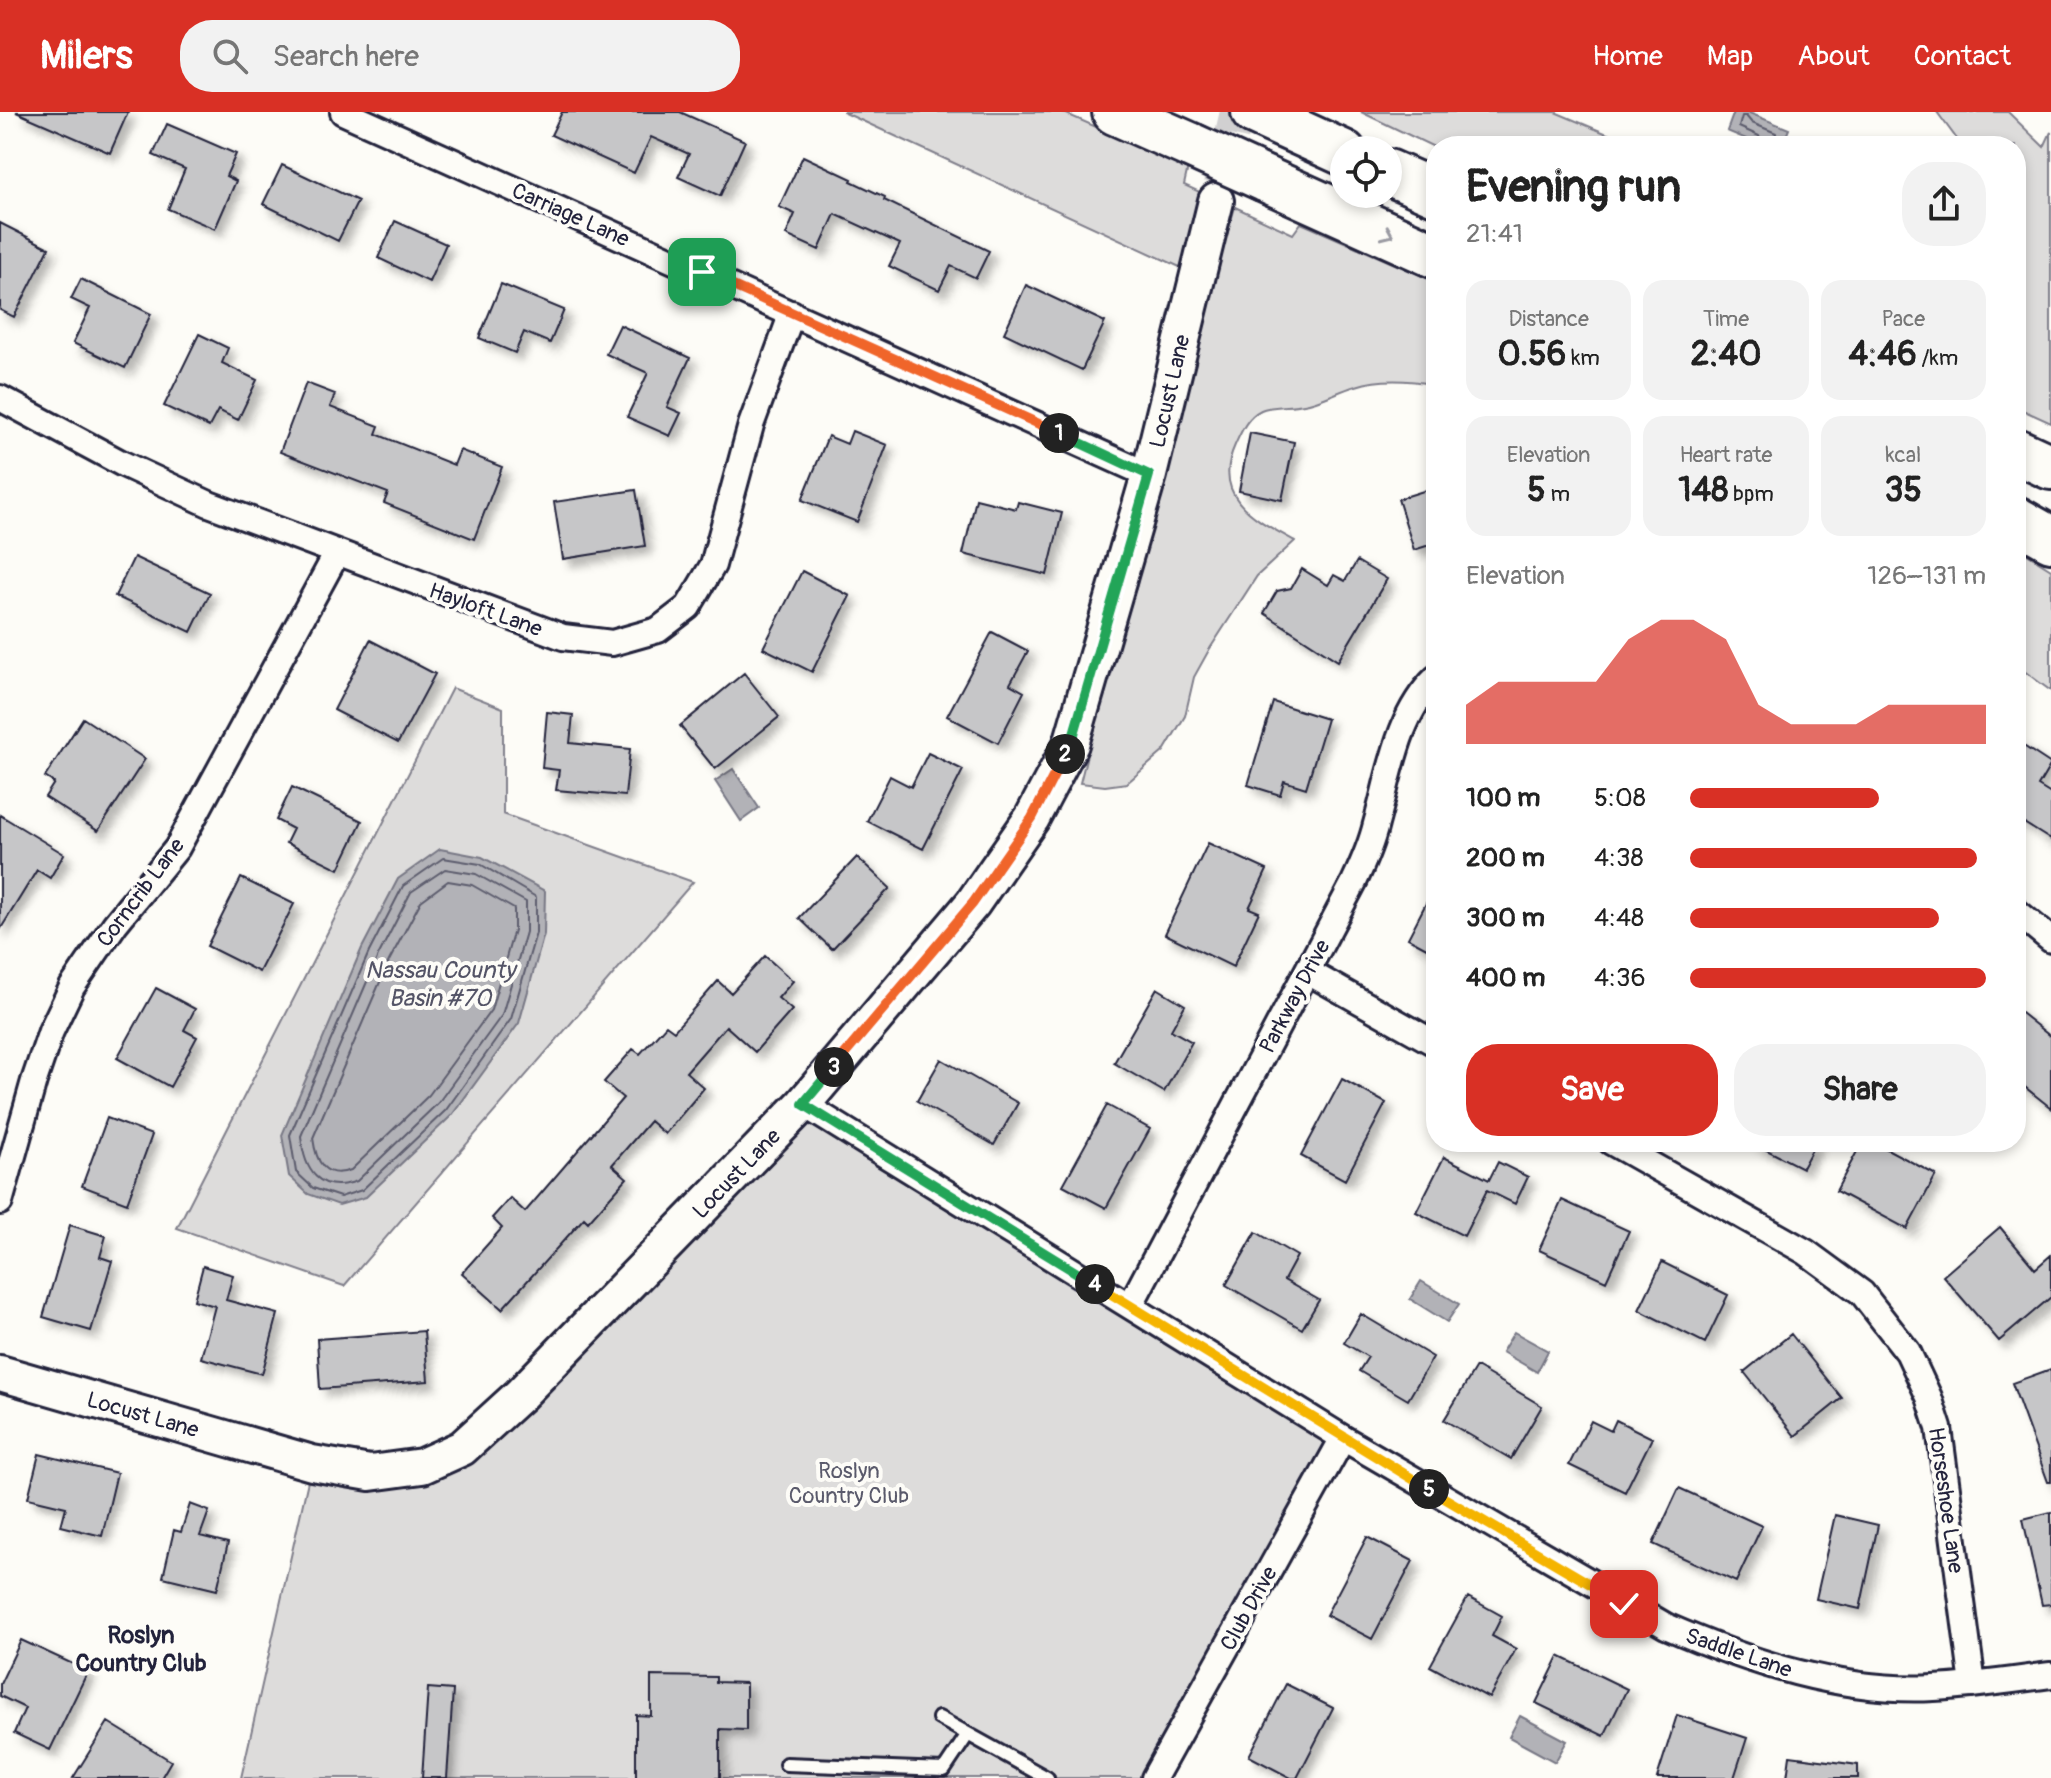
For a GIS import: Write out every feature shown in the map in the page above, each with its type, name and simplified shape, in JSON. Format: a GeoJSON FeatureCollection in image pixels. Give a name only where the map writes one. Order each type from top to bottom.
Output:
{"type":"FeatureCollection","features":[{"type":"Feature","properties":{"kind":"highway"},"geometry":{"type":"LineString","coordinates":[[1115,112],[1426,251]]}},
{"type":"Feature","properties":{"kind":"highway"},"geometry":{"type":"LineString","coordinates":[[1266,117],[1330,147]]}},
{"type":"Feature","properties":{"kind":"highway"},"geometry":{"type":"LineString","coordinates":[[1402,178],[1426,189]]}},
{"type":"Feature","properties":{"kind":"highway"},"geometry":{"type":"LineString","coordinates":[[2026,456],[2051,467]]}},
{"type":"Feature","properties":{"kind":"highway"},"geometry":{"type":"LineString","coordinates":[[2026,525],[2051,539]]}},
{"type":"Feature","properties":{"kind":"street","name":"Carriage Lane"},"geometry":{"type":"LineString","coordinates":[[343,112],[1149,475]]}},
{"type":"Feature","properties":{"kind":"street","name":"Locust Lane"},"geometry":{"type":"LineString","coordinates":[[0,1373],[312,1463],[370,1473],[422,1466],[462,1448],[520,1395],[803,1104],[973,903],[1032,818],[1071,744],[1149,475],[1216,201]]}},
{"type":"Feature","properties":{"kind":"street","name":"Hayloft Lane"},"geometry":{"type":"LineString","coordinates":[[0,398],[123,464],[209,504],[563,637],[612,643],[658,630],[688,607],[713,565],[751,425],[792,313]]}},
{"type":"Feature","properties":{"kind":"street","name":"Corncrib Lane"},"geometry":{"type":"LineString","coordinates":[[0,1202],[46,1044],[72,987],[115,924],[177,848],[337,553]]}},
{"type":"Feature","properties":{"kind":"street","name":"Parkway Drive"},"geometry":{"type":"LineString","coordinates":[[1130,1306],[1308,972],[1367,853],[1401,734],[1412,708],[1426,690]]}},
{"type":"Feature","properties":{"kind":"street"},"geometry":{"type":"LineString","coordinates":[[2026,919],[2051,940]]}},
{"type":"Feature","properties":{"kind":"street"},"geometry":{"type":"LineString","coordinates":[[1308,972],[1426,1038]]}},
{"type":"Feature","properties":{"kind":"street","name":"Saddle Lane"},"geometry":{"type":"LineString","coordinates":[[803,1104],[1343,1438],[1666,1626],[1723,1651],[1787,1670],[1865,1685],[1932,1688],[2051,1675]]}},
{"type":"Feature","properties":{"kind":"street","name":"Horseshoe Lane"},"geometry":{"type":"LineString","coordinates":[[1629,1152],[1806,1252],[1862,1293],[1908,1352],[1929,1397],[1939,1428],[1973,1685]]}},
{"type":"Feature","properties":{"kind":"street","name":"Club Drive"},"geometry":{"type":"LineString","coordinates":[[1154,1778],[1343,1438]]}},
{"type":"Feature","properties":{"kind":"lane"},"geometry":{"type":"LineString","coordinates":[[939,1718],[1047,1778]]}},
{"type":"Feature","properties":{"kind":"lane"},"geometry":{"type":"LineString","coordinates":[[786,1764],[944,1770],[968,1734]]}},
{"type":"Feature","properties":{"kind":"green space"},"geometry":{"type":"Polygon","coordinates":[[[843,112],[1062,112],[1188,167],[1184,185],[1202,193],[1182,268],[843,112]]]}},
{"type":"Feature","properties":{"kind":"green space"},"geometry":{"type":"Polygon","coordinates":[[[1361,112],[1555,112],[1612,136],[1426,136],[1426,143],[1361,112]]]}},
{"type":"Feature","properties":{"kind":"green space"},"geometry":{"type":"Polygon","coordinates":[[[1937,112],[2008,112],[2044,147],[2051,132],[2051,423],[2026,412],[2026,136],[1955,136],[1937,112]]]}},
{"type":"Feature","properties":{"kind":"green space"},"geometry":{"type":"Polygon","coordinates":[[[1235,207],[1293,234],[1301,223],[1426,278],[1426,384],[1406,381],[1366,383],[1311,403],[1266,408],[1245,425],[1229,463],[1233,493],[1252,515],[1295,541],[1257,576],[1209,650],[1194,677],[1185,716],[1164,751],[1127,783],[1105,786],[1080,783],[1112,654],[1137,585],[1145,523],[1182,418],[1213,283],[1235,207]]]}},
{"type":"Feature","properties":{"kind":"green space"},"geometry":{"type":"Polygon","coordinates":[[[2026,553],[2051,569],[2051,691],[2026,672],[2026,553]]]}},
{"type":"Feature","properties":{"kind":"green space"},"geometry":{"type":"Polygon","coordinates":[[[452,688],[503,708],[503,814],[693,882],[344,1286],[177,1228],[452,688]]]}},
{"type":"Feature","properties":{"kind":"green space","name":"Roslyn Country Club"},"geometry":{"type":"Polygon","coordinates":[[[803,1104],[1343,1442],[1154,1778],[241,1778],[312,1463],[422,1466],[803,1104]]]}},
{"type":"Feature","properties":{"kind":"water"},"geometry":{"type":"Polygon","coordinates":[[[1734,112],[1747,112],[1789,129],[1786,136],[1739,136],[1727,131],[1734,112]]]}},
{"type":"Feature","properties":{"kind":"water"},"geometry":{"type":"Polygon","coordinates":[[[733,769],[759,808],[741,821],[715,781],[733,769]]]}},
{"type":"Feature","properties":{"kind":"water","name":"Nassau County Basin #70"},"geometry":{"type":"Polygon","coordinates":[[[440,849],[482,857],[545,891],[544,934],[519,1023],[452,1115],[366,1197],[339,1205],[308,1194],[289,1176],[282,1135],[362,948],[398,879],[440,849]]]}},
{"type":"Feature","properties":{"kind":"water"},"geometry":{"type":"Polygon","coordinates":[[[1421,1281],[1459,1304],[1447,1322],[1410,1299],[1421,1281]]]}},
{"type":"Feature","properties":{"kind":"water"},"geometry":{"type":"Polygon","coordinates":[[[1514,1332],[1548,1351],[1537,1372],[1502,1352],[1514,1332]]]}},
{"type":"Feature","properties":{"kind":"water"},"geometry":{"type":"Polygon","coordinates":[[[1520,1716],[1567,1741],[1555,1762],[1509,1737],[1520,1716]]]}},
{"type":"Feature","properties":{"kind":"building"},"geometry":{"type":"Polygon","coordinates":[[[16,112],[128,112],[110,153],[16,112]]]}},
{"type":"Feature","properties":{"kind":"building"},"geometry":{"type":"Polygon","coordinates":[[[562,112],[680,112],[745,141],[720,196],[678,177],[689,154],[651,137],[634,173],[551,135],[562,112]]]}},
{"type":"Feature","properties":{"kind":"building"},"geometry":{"type":"Polygon","coordinates":[[[167,124],[236,154],[226,176],[236,181],[215,229],[168,209],[185,169],[153,155],[167,124]]]}},
{"type":"Feature","properties":{"kind":"building"},"geometry":{"type":"Polygon","coordinates":[[[803,156],[989,251],[976,278],[951,266],[939,290],[889,266],[900,244],[835,214],[819,250],[786,235],[795,214],[779,207],[803,156]]]}},
{"type":"Feature","properties":{"kind":"building"},"geometry":{"type":"Polygon","coordinates":[[[282,165],[358,201],[338,241],[263,204],[282,165]]]}},
{"type":"Feature","properties":{"kind":"building"},"geometry":{"type":"Polygon","coordinates":[[[395,221],[446,244],[429,282],[378,258],[395,221]]]}},
{"type":"Feature","properties":{"kind":"building"},"geometry":{"type":"Polygon","coordinates":[[[0,223],[49,248],[14,317],[0,310],[0,223]]]}},
{"type":"Feature","properties":{"kind":"building"},"geometry":{"type":"Polygon","coordinates":[[[81,279],[151,314],[125,368],[73,343],[90,308],[71,299],[81,279]]]}},
{"type":"Feature","properties":{"kind":"building"},"geometry":{"type":"Polygon","coordinates":[[[501,284],[564,310],[550,343],[524,332],[515,353],[479,338],[501,284]]]}},
{"type":"Feature","properties":{"kind":"building"},"geometry":{"type":"Polygon","coordinates":[[[1026,285],[1105,322],[1082,370],[1004,333],[1026,285]]]}},
{"type":"Feature","properties":{"kind":"building"},"geometry":{"type":"Polygon","coordinates":[[[620,325],[690,358],[667,407],[681,413],[670,436],[627,417],[648,373],[606,354],[620,325]]]}},
{"type":"Feature","properties":{"kind":"building"},"geometry":{"type":"Polygon","coordinates":[[[199,334],[228,348],[222,363],[257,380],[238,420],[218,410],[209,427],[164,406],[199,334]]]}},
{"type":"Feature","properties":{"kind":"building"},"geometry":{"type":"Polygon","coordinates":[[[306,383],[335,394],[330,407],[379,426],[376,434],[454,465],[460,450],[502,467],[474,539],[384,503],[388,493],[280,452],[306,383]]]}},
{"type":"Feature","properties":{"kind":"building"},"geometry":{"type":"Polygon","coordinates":[[[852,431],[887,445],[857,522],[802,500],[828,436],[847,444],[852,431]]]}},
{"type":"Feature","properties":{"kind":"building"},"geometry":{"type":"Polygon","coordinates":[[[1250,433],[1294,442],[1282,500],[1239,491],[1250,433]]]}},
{"type":"Feature","properties":{"kind":"building"},"geometry":{"type":"Polygon","coordinates":[[[636,490],[645,546],[563,559],[554,502],[636,490]]]}},
{"type":"Feature","properties":{"kind":"building"},"geometry":{"type":"Polygon","coordinates":[[[1426,490],[1426,546],[1414,550],[1398,499],[1426,490]]]}},
{"type":"Feature","properties":{"kind":"building"},"geometry":{"type":"Polygon","coordinates":[[[976,499],[1016,509],[1018,502],[1062,513],[1047,575],[963,554],[976,499]]]}},
{"type":"Feature","properties":{"kind":"building"},"geometry":{"type":"Polygon","coordinates":[[[134,557],[210,593],[191,632],[115,596],[134,557]]]}},
{"type":"Feature","properties":{"kind":"building"},"geometry":{"type":"Polygon","coordinates":[[[1357,561],[1387,579],[1338,661],[1264,613],[1277,591],[1291,588],[1302,569],[1328,585],[1334,575],[1345,581],[1357,561]]]}},
{"type":"Feature","properties":{"kind":"building"},"geometry":{"type":"Polygon","coordinates":[[[802,571],[850,596],[812,672],[763,648],[802,571]]]}},
{"type":"Feature","properties":{"kind":"building"},"geometry":{"type":"Polygon","coordinates":[[[992,632],[1028,651],[1010,684],[1024,692],[998,743],[947,716],[992,632]]]}},
{"type":"Feature","properties":{"kind":"building"},"geometry":{"type":"Polygon","coordinates":[[[370,640],[435,674],[398,743],[334,710],[370,640]]]}},
{"type":"Feature","properties":{"kind":"building"},"geometry":{"type":"Polygon","coordinates":[[[744,673],[779,717],[715,769],[680,726],[744,673]]]}},
{"type":"Feature","properties":{"kind":"building"},"geometry":{"type":"Polygon","coordinates":[[[1273,702],[1327,719],[1306,788],[1284,781],[1280,795],[1248,785],[1273,702]]]}},
{"type":"Feature","properties":{"kind":"building"},"geometry":{"type":"Polygon","coordinates":[[[547,712],[573,715],[570,743],[630,749],[625,796],[556,790],[559,770],[542,768],[547,712]]]}},
{"type":"Feature","properties":{"kind":"building"},"geometry":{"type":"Polygon","coordinates":[[[83,718],[145,759],[98,831],[45,797],[54,783],[45,777],[83,718]]]}},
{"type":"Feature","properties":{"kind":"building"},"geometry":{"type":"Polygon","coordinates":[[[2026,748],[2051,764],[2038,786],[2051,794],[2051,840],[2026,824],[2026,748]]]}},
{"type":"Feature","properties":{"kind":"building"},"geometry":{"type":"Polygon","coordinates":[[[928,753],[963,770],[923,849],[867,821],[890,776],[911,787],[928,753]]]}},
{"type":"Feature","properties":{"kind":"building"},"geometry":{"type":"Polygon","coordinates":[[[292,787],[362,821],[339,869],[286,843],[293,829],[276,820],[292,787]]]}},
{"type":"Feature","properties":{"kind":"building"},"geometry":{"type":"Polygon","coordinates":[[[0,815],[64,854],[50,878],[37,870],[0,930],[0,815]]]}},
{"type":"Feature","properties":{"kind":"building"},"geometry":{"type":"Polygon","coordinates":[[[1208,843],[1267,870],[1249,908],[1259,912],[1233,967],[1165,934],[1208,843]]]}},
{"type":"Feature","properties":{"kind":"building"},"geometry":{"type":"Polygon","coordinates":[[[857,857],[890,888],[832,949],[799,918],[857,857]]]}},
{"type":"Feature","properties":{"kind":"building"},"geometry":{"type":"Polygon","coordinates":[[[241,878],[294,904],[259,972],[207,946],[241,878]]]}},
{"type":"Feature","properties":{"kind":"building"},"geometry":{"type":"Polygon","coordinates":[[[1426,903],[1426,948],[1408,938],[1426,903]]]}},
{"type":"Feature","properties":{"kind":"building"},"geometry":{"type":"Polygon","coordinates":[[[765,956],[793,981],[778,998],[792,1010],[755,1052],[726,1026],[686,1072],[704,1088],[665,1134],[650,1121],[612,1165],[627,1178],[588,1222],[584,1218],[502,1309],[462,1273],[502,1228],[492,1218],[510,1198],[525,1212],[623,1098],[604,1082],[633,1049],[640,1054],[666,1025],[674,1031],[718,981],[731,993],[765,956]]]}},
{"type":"Feature","properties":{"kind":"building"},"geometry":{"type":"Polygon","coordinates":[[[156,988],[195,1009],[184,1030],[197,1037],[170,1087],[117,1058],[156,988]]]}},
{"type":"Feature","properties":{"kind":"building"},"geometry":{"type":"Polygon","coordinates":[[[1157,988],[1185,1005],[1171,1030],[1192,1042],[1164,1092],[1114,1063],[1157,988]]]}},
{"type":"Feature","properties":{"kind":"building"},"geometry":{"type":"Polygon","coordinates":[[[2026,1017],[2051,1037],[2051,1108],[2026,1088],[2026,1017]]]}},
{"type":"Feature","properties":{"kind":"building"},"geometry":{"type":"Polygon","coordinates":[[[941,1059],[1018,1103],[994,1145],[917,1101],[941,1059]]]}},
{"type":"Feature","properties":{"kind":"building"},"geometry":{"type":"Polygon","coordinates":[[[1342,1079],[1386,1103],[1345,1180],[1301,1156],[1342,1079]]]}},
{"type":"Feature","properties":{"kind":"building"},"geometry":{"type":"Polygon","coordinates":[[[1107,1105],[1150,1129],[1106,1208],[1063,1185],[1107,1105]]]}},
{"type":"Feature","properties":{"kind":"building"},"geometry":{"type":"Polygon","coordinates":[[[107,1118],[152,1135],[127,1203],[82,1186],[107,1118]]]}},
{"type":"Feature","properties":{"kind":"building"},"geometry":{"type":"Polygon","coordinates":[[[1771,1152],[1811,1152],[1802,1168],[1771,1152]]]}},
{"type":"Feature","properties":{"kind":"building"},"geometry":{"type":"Polygon","coordinates":[[[1857,1152],[1893,1152],[1936,1175],[1907,1229],[1836,1191],[1857,1152]]]}},
{"type":"Feature","properties":{"kind":"building"},"geometry":{"type":"Polygon","coordinates":[[[1444,1157],[1489,1180],[1498,1162],[1528,1177],[1515,1204],[1487,1190],[1464,1236],[1416,1212],[1444,1157]]]}},
{"type":"Feature","properties":{"kind":"building"},"geometry":{"type":"Polygon","coordinates":[[[1562,1200],[1629,1231],[1606,1281],[1539,1250],[1562,1200]]]}},
{"type":"Feature","properties":{"kind":"building"},"geometry":{"type":"Polygon","coordinates":[[[70,1225],[106,1236],[100,1257],[112,1261],[91,1331],[43,1317],[70,1225]]]}},
{"type":"Feature","properties":{"kind":"building"},"geometry":{"type":"Polygon","coordinates":[[[2000,1227],[2035,1269],[2051,1255],[2051,1297],[1999,1341],[1943,1276],[2000,1227]]]}},
{"type":"Feature","properties":{"kind":"building"},"geometry":{"type":"Polygon","coordinates":[[[1256,1232],[1297,1256],[1284,1280],[1319,1300],[1302,1329],[1226,1285],[1256,1232]]]}},
{"type":"Feature","properties":{"kind":"building"},"geometry":{"type":"Polygon","coordinates":[[[1662,1262],[1728,1295],[1705,1343],[1639,1310],[1662,1262]]]}},
{"type":"Feature","properties":{"kind":"building"},"geometry":{"type":"Polygon","coordinates":[[[203,1266],[233,1275],[226,1300],[278,1314],[262,1374],[201,1358],[215,1306],[194,1300],[203,1266]]]}},
{"type":"Feature","properties":{"kind":"building"},"geometry":{"type":"Polygon","coordinates":[[[1361,1314],[1433,1357],[1408,1400],[1359,1371],[1368,1357],[1344,1343],[1361,1314]]]}},
{"type":"Feature","properties":{"kind":"building"},"geometry":{"type":"Polygon","coordinates":[[[424,1331],[428,1381],[320,1389],[317,1339],[424,1331]]]}},
{"type":"Feature","properties":{"kind":"building"},"geometry":{"type":"Polygon","coordinates":[[[1791,1334],[1842,1398],[1795,1436],[1744,1372],[1791,1334]]]}},
{"type":"Feature","properties":{"kind":"building"},"geometry":{"type":"Polygon","coordinates":[[[1476,1367],[1542,1406],[1511,1459],[1444,1420],[1476,1367]]]}},
{"type":"Feature","properties":{"kind":"building"},"geometry":{"type":"Polygon","coordinates":[[[2051,1369],[2051,1482],[2048,1482],[2012,1383],[2051,1369]]]}},
{"type":"Feature","properties":{"kind":"building"},"geometry":{"type":"Polygon","coordinates":[[[1616,1420],[1652,1438],[1625,1492],[1569,1465],[1591,1421],[1611,1431],[1616,1420]]]}},
{"type":"Feature","properties":{"kind":"building"},"geometry":{"type":"Polygon","coordinates":[[[39,1454],[117,1473],[102,1536],[61,1526],[66,1507],[28,1498],[39,1454]]]}},
{"type":"Feature","properties":{"kind":"building"},"geometry":{"type":"Polygon","coordinates":[[[1679,1488],[1762,1526],[1736,1582],[1653,1544],[1679,1488]]]}},
{"type":"Feature","properties":{"kind":"building"},"geometry":{"type":"Polygon","coordinates":[[[190,1504],[209,1511],[200,1536],[228,1543],[217,1590],[163,1577],[174,1530],[181,1532],[190,1504]]]}},
{"type":"Feature","properties":{"kind":"building"},"geometry":{"type":"Polygon","coordinates":[[[2051,1512],[2051,1604],[2042,1605],[2023,1519],[2051,1512]]]}},
{"type":"Feature","properties":{"kind":"building"},"geometry":{"type":"Polygon","coordinates":[[[1835,1515],[1878,1525],[1860,1609],[1816,1599],[1835,1515]]]}},
{"type":"Feature","properties":{"kind":"building"},"geometry":{"type":"Polygon","coordinates":[[[1367,1537],[1413,1561],[1372,1639],[1326,1615],[1367,1537]]]}},
{"type":"Feature","properties":{"kind":"building"},"geometry":{"type":"Polygon","coordinates":[[[1468,1597],[1502,1616],[1492,1636],[1516,1649],[1489,1698],[1430,1666],[1468,1597]]]}},
{"type":"Feature","properties":{"kind":"building"},"geometry":{"type":"Polygon","coordinates":[[[21,1640],[88,1671],[50,1750],[14,1733],[25,1708],[0,1696],[0,1684],[21,1640]]]}},
{"type":"Feature","properties":{"kind":"building"},"geometry":{"type":"Polygon","coordinates":[[[1559,1656],[1627,1689],[1604,1736],[1536,1703],[1559,1656]]]}},
{"type":"Feature","properties":{"kind":"building"},"geometry":{"type":"Polygon","coordinates":[[[651,1676],[716,1677],[716,1682],[746,1683],[746,1730],[720,1729],[720,1778],[636,1778],[636,1715],[651,1716],[651,1676]]]}},
{"type":"Feature","properties":{"kind":"building"},"geometry":{"type":"Polygon","coordinates":[[[1286,1684],[1333,1708],[1297,1778],[1291,1778],[1249,1756],[1286,1684]]]}},
{"type":"Feature","properties":{"kind":"building"},"geometry":{"type":"Polygon","coordinates":[[[428,1688],[453,1690],[447,1778],[422,1778],[428,1688]]]}},
{"type":"Feature","properties":{"kind":"building"},"geometry":{"type":"Polygon","coordinates":[[[1677,1715],[1747,1738],[1734,1778],[1657,1778],[1677,1715]]]}},
{"type":"Feature","properties":{"kind":"building"},"geometry":{"type":"Polygon","coordinates":[[[108,1722],[171,1761],[161,1778],[73,1778],[108,1722]]]}},
{"type":"Feature","properties":{"kind":"building"},"geometry":{"type":"Polygon","coordinates":[[[1790,1756],[1858,1765],[1858,1778],[1787,1778],[1790,1756]]]}},
{"type":"Feature","properties":{"kind":"tunnel"},"geometry":{"type":"LineString","coordinates":[[1220,185],[1237,112]]}},
{"type":"Feature","properties":{"kind":"district","name":"Roslyn Country Club"},"geometry":{"type":"Point","coordinates":[141,1649]}},
{"type":"Feature","properties":{"kind":"route"},"geometry":{"type":"LineString","coordinates":[[702,272],[1149,475],[1071,744],[1032,818],[973,903],[803,1104],[1343,1438],[1624,1604]]}}]}
